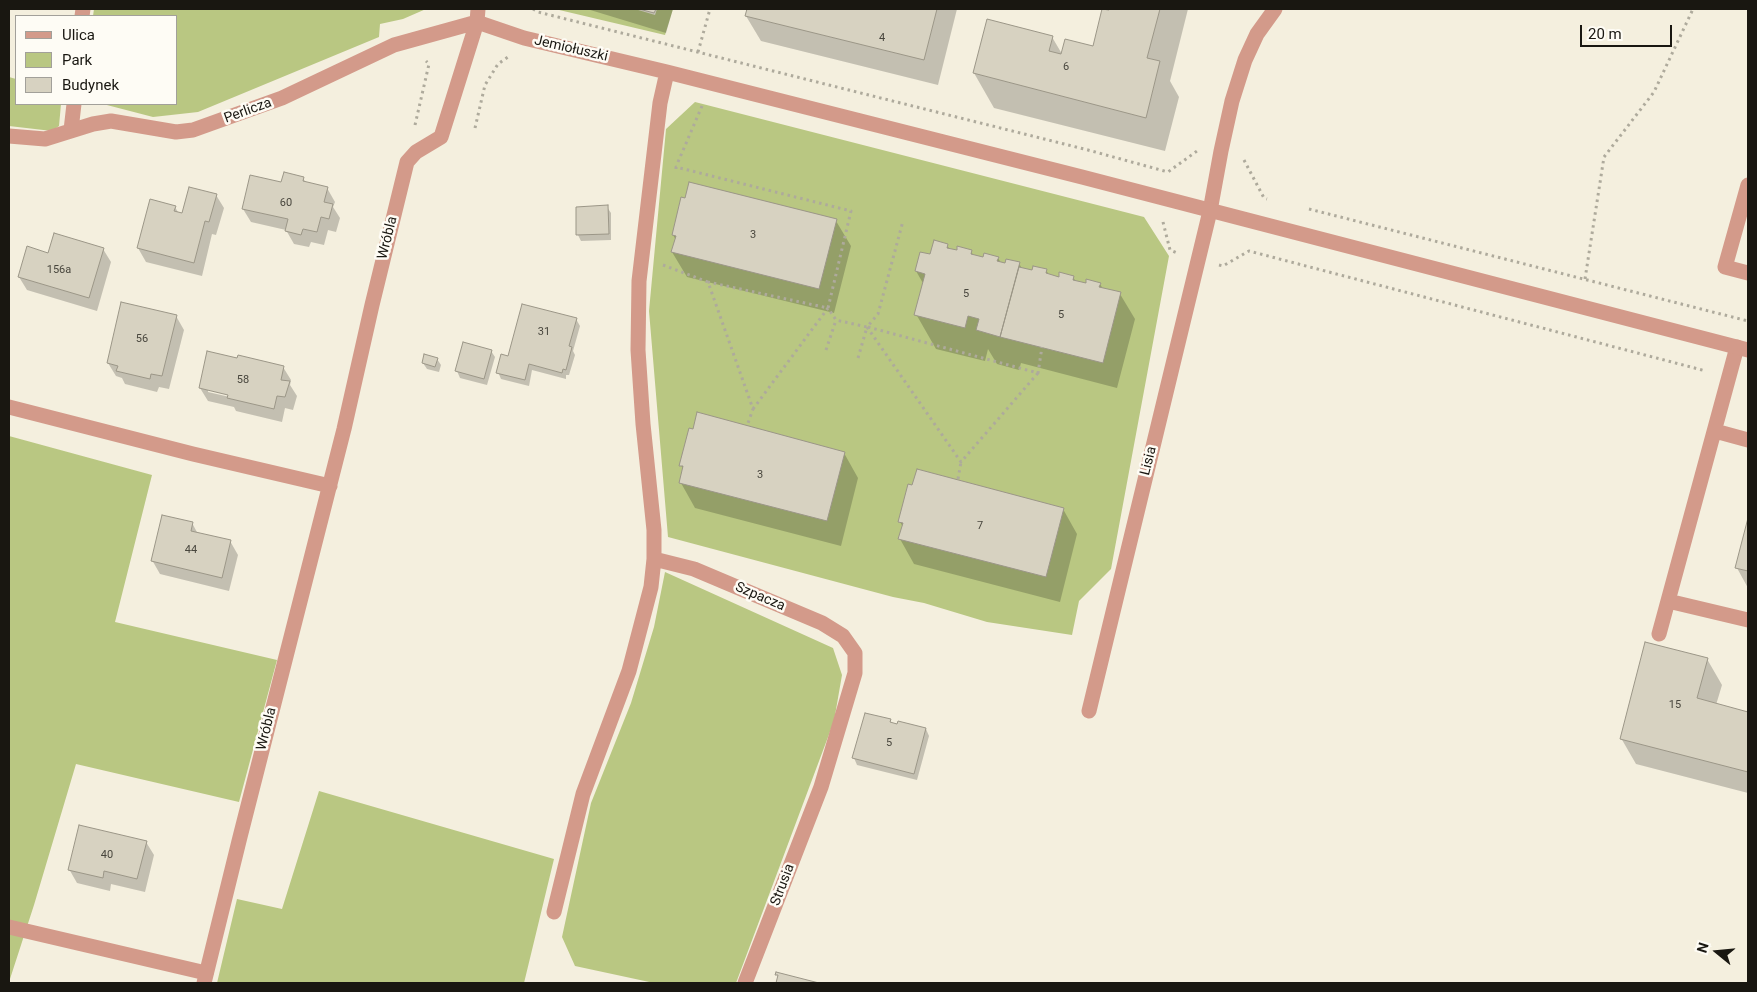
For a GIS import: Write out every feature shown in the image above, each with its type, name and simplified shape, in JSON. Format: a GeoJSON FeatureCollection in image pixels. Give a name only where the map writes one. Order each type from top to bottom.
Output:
{"type":"FeatureCollection","features":[{"type":"Feature","properties":{"kind":"street","name":"Lisia"},"geometry":{"type":"LineString","coordinates":[[1089,711],[1210,211],[1232,102],[1257,34],[1275,9]]}},
{"type":"Feature","properties":{"kind":"street","name":"Perlicza"},"geometry":{"type":"LineString","coordinates":[[9,136],[45,139],[72,130],[111,121],[176,132],[193,130],[282,98],[394,45],[477,15]]}},
{"type":"Feature","properties":{"kind":"street","name":"Jemiołuszki"},"geometry":{"type":"LineString","coordinates":[[477,15],[524,38],[667,72],[1743,348]]}},
{"type":"Feature","properties":{"kind":"street"},"geometry":{"type":"LineString","coordinates":[[407,162],[416,152],[441,137],[477,15]]}},
{"type":"Feature","properties":{"kind":"street"},"geometry":{"type":"LineString","coordinates":[[554,912],[583,794],[630,671],[651,587],[654,559],[654,530],[643,424],[638,350],[639,281],[660,103],[667,72]]}},
{"type":"Feature","properties":{"kind":"street"},"geometry":{"type":"LineString","coordinates":[[72,130],[74,105]]}},
{"type":"Feature","properties":{"kind":"street","name":"Wróbla"},"geometry":{"type":"LineString","coordinates":[[9,927],[205,978],[330,486],[407,162]]}},
{"type":"Feature","properties":{"kind":"street"},"geometry":{"type":"LineString","coordinates":[[1748,185],[1725,267],[1748,273]]}},
{"type":"Feature","properties":{"kind":"street"},"geometry":{"type":"LineString","coordinates":[[1659,634],[1729,377],[1743,348]]}},
{"type":"Feature","properties":{"kind":"street"},"geometry":{"type":"LineString","coordinates":[[9,407],[330,486]]}},
{"type":"Feature","properties":{"kind":"street"},"geometry":{"type":"LineString","coordinates":[[1715,431],[1748,440]]}},
{"type":"Feature","properties":{"kind":"street","name":"Szpacza"},"geometry":{"type":"LineString","coordinates":[[654,559],[694,569],[822,623],[843,636],[855,653]]}},
{"type":"Feature","properties":{"kind":"street"},"geometry":{"type":"LineString","coordinates":[[1668,601],[1748,620]]}},
{"type":"Feature","properties":{"kind":"street","name":"Strusia"},"geometry":{"type":"LineString","coordinates":[[744,983],[820,787],[855,673],[855,653]]}},
{"type":"Feature","properties":{"kind":"path"},"geometry":{"type":"LineString","coordinates":[[533,9],[538,12],[1088,150],[1168,172],[1202,147],[1242,156],[1264,198],[1271,200]]}},
{"type":"Feature","properties":{"kind":"path"},"geometry":{"type":"LineString","coordinates":[[698,52],[710,9]]}},
{"type":"Feature","properties":{"kind":"path"},"geometry":{"type":"LineString","coordinates":[[1564,301],[1585,279],[1604,157],[1654,92],[1693,9]]}},
{"type":"Feature","properties":{"kind":"path"},"geometry":{"type":"LineString","coordinates":[[394,45],[401,61],[418,58],[426,60],[428,64],[407,162]]}},
{"type":"Feature","properties":{"kind":"path"},"geometry":{"type":"LineString","coordinates":[[475,128],[485,85],[498,64],[514,53]]}},
{"type":"Feature","properties":{"kind":"path"},"geometry":{"type":"LineString","coordinates":[[674,177],[676,167],[703,103]]}},
{"type":"Feature","properties":{"kind":"path"},"geometry":{"type":"LineString","coordinates":[[676,167],[851,211],[828,308],[753,409],[747,426]]}},
{"type":"Feature","properties":{"kind":"path"},"geometry":{"type":"LineString","coordinates":[[1307,209],[1748,321]]}},
{"type":"Feature","properties":{"kind":"path"},"geometry":{"type":"LineString","coordinates":[[858,358],[867,327],[878,314],[903,221]]}},
{"type":"Feature","properties":{"kind":"path"},"geometry":{"type":"LineString","coordinates":[[1163,221],[1170,250],[1197,261],[1223,266],[1249,251],[1729,377]]}},
{"type":"Feature","properties":{"kind":"path"},"geometry":{"type":"LineString","coordinates":[[660,264],[708,282],[828,308],[836,320],[1038,373]]}},
{"type":"Feature","properties":{"kind":"path"},"geometry":{"type":"LineString","coordinates":[[708,282],[753,409]]}},
{"type":"Feature","properties":{"kind":"path"},"geometry":{"type":"LineString","coordinates":[[826,350],[836,320]]}},
{"type":"Feature","properties":{"kind":"path"},"geometry":{"type":"LineString","coordinates":[[867,327],[961,462]]}},
{"type":"Feature","properties":{"kind":"path"},"geometry":{"type":"LineString","coordinates":[[958,479],[961,462],[1038,373],[1042,347]]}},
{"type":"Feature","properties":{"kind":"green space"},"geometry":{"type":"Polygon","coordinates":[[[94,9],[426,9],[403,19],[380,24],[379,37],[198,112],[153,117],[107,105],[178,105],[178,15],[93,15],[94,9]]]}},
{"type":"Feature","properties":{"kind":"green space"},"geometry":{"type":"Polygon","coordinates":[[[555,9],[635,9],[655,15],[657,9],[673,9],[665,35],[555,9]]]}},
{"type":"Feature","properties":{"kind":"green space"},"geometry":{"type":"Polygon","coordinates":[[[9,77],[15,79],[15,105],[61,105],[59,126],[52,131],[9,126],[9,77]]]}},
{"type":"Feature","properties":{"kind":"green space"},"geometry":{"type":"Polygon","coordinates":[[[695,102],[1144,217],[1169,256],[1111,569],[1079,601],[1072,635],[987,622],[924,603],[893,597],[668,537],[649,311],[666,129],[695,102]]]}},
{"type":"Feature","properties":{"kind":"green space"},"geometry":{"type":"Polygon","coordinates":[[[9,436],[152,475],[115,622],[277,660],[239,802],[76,764],[9,982],[9,436]]]}},
{"type":"Feature","properties":{"kind":"green space"},"geometry":{"type":"Polygon","coordinates":[[[665,572],[833,648],[842,675],[834,721],[736,983],[654,983],[575,966],[562,937],[591,803],[631,703],[654,627],[665,572]]]}},
{"type":"Feature","properties":{"kind":"green space"},"geometry":{"type":"Polygon","coordinates":[[[319,791],[554,859],[524,983],[217,983],[237,899],[282,909],[319,791]]]}},
{"type":"Feature","properties":{"kind":"building"},"geometry":{"type":"Polygon","coordinates":[[[639,9],[656,9],[654,13],[639,9]]]}},
{"type":"Feature","properties":{"kind":"building"},"geometry":{"type":"Polygon","coordinates":[[[747,9],[937,9],[924,60],[745,16],[747,9]]]}},
{"type":"Feature","properties":{"kind":"building"},"geometry":{"type":"Polygon","coordinates":[[[1102,9],[1160,9],[1147,58],[1160,61],[1146,118],[973,73],[987,19],[1053,36],[1049,51],[1061,54],[1065,39],[1093,46],[1102,9]]]}},
{"type":"Feature","properties":{"kind":"building"},"geometry":{"type":"Polygon","coordinates":[[[284,172],[304,177],[303,181],[328,187],[324,202],[333,204],[329,219],[321,217],[317,232],[303,229],[301,235],[285,231],[288,219],[242,209],[250,175],[281,182],[284,172]]]}},
{"type":"Feature","properties":{"kind":"building"},"geometry":{"type":"Polygon","coordinates":[[[689,182],[837,219],[819,289],[671,252],[676,236],[672,235],[681,197],[685,198],[689,182]]]}},
{"type":"Feature","properties":{"kind":"building"},"geometry":{"type":"Polygon","coordinates":[[[189,187],[217,194],[209,222],[205,221],[194,263],[137,248],[150,199],[176,206],[174,211],[182,213],[189,187]]]}},
{"type":"Feature","properties":{"kind":"building"},"geometry":{"type":"Polygon","coordinates":[[[608,205],[609,234],[576,235],[576,207],[608,205]]]}},
{"type":"Feature","properties":{"kind":"building"},"geometry":{"type":"Polygon","coordinates":[[[54,233],[104,248],[89,298],[18,277],[27,246],[48,253],[54,233]]]}},
{"type":"Feature","properties":{"kind":"building"},"geometry":{"type":"Polygon","coordinates":[[[934,240],[948,244],[947,248],[957,250],[957,246],[972,250],[971,254],[983,257],[984,253],[999,257],[997,261],[1005,263],[1006,259],[1020,262],[1000,337],[976,330],[979,319],[968,316],[965,328],[914,315],[925,274],[915,271],[920,252],[930,254],[934,240]]]}},
{"type":"Feature","properties":{"kind":"building"},"geometry":{"type":"Polygon","coordinates":[[[1033,266],[1047,269],[1046,273],[1059,277],[1059,272],[1074,276],[1073,280],[1086,283],[1086,279],[1101,283],[1099,287],[1121,292],[1103,363],[1000,337],[1019,267],[1032,270],[1033,266]]]}},
{"type":"Feature","properties":{"kind":"building"},"geometry":{"type":"Polygon","coordinates":[[[121,302],[177,315],[162,376],[151,374],[150,379],[116,371],[118,366],[107,363],[121,302]]]}},
{"type":"Feature","properties":{"kind":"building"},"geometry":{"type":"Polygon","coordinates":[[[522,304],[577,318],[569,346],[572,347],[566,370],[563,369],[562,373],[529,364],[525,380],[496,373],[501,354],[508,356],[522,304]]]}},
{"type":"Feature","properties":{"kind":"building"},"geometry":{"type":"Polygon","coordinates":[[[463,342],[492,350],[484,379],[455,371],[463,342]]]}},
{"type":"Feature","properties":{"kind":"building"},"geometry":{"type":"Polygon","coordinates":[[[207,351],[237,358],[238,355],[284,366],[281,380],[290,381],[285,397],[277,396],[274,409],[227,398],[228,395],[199,388],[207,351]]]}},
{"type":"Feature","properties":{"kind":"building"},"geometry":{"type":"Polygon","coordinates":[[[424,354],[438,358],[435,367],[422,363],[424,354]]]}},
{"type":"Feature","properties":{"kind":"building"},"geometry":{"type":"Polygon","coordinates":[[[697,412],[845,452],[827,521],[679,483],[683,466],[679,466],[689,428],[693,429],[697,412]]]}},
{"type":"Feature","properties":{"kind":"building"},"geometry":{"type":"Polygon","coordinates":[[[917,469],[1064,508],[1046,577],[898,539],[903,523],[898,522],[908,484],[912,485],[917,469]]]}},
{"type":"Feature","properties":{"kind":"building"},"geometry":{"type":"Polygon","coordinates":[[[162,515],[193,522],[191,531],[231,540],[222,578],[151,561],[162,515]]]}},
{"type":"Feature","properties":{"kind":"building"},"geometry":{"type":"Polygon","coordinates":[[[1748,518],[1748,571],[1735,568],[1748,518]]]}},
{"type":"Feature","properties":{"kind":"building"},"geometry":{"type":"Polygon","coordinates":[[[1645,642],[1708,658],[1697,698],[1748,712],[1748,772],[1620,739],[1645,642]]]}},
{"type":"Feature","properties":{"kind":"building"},"geometry":{"type":"Polygon","coordinates":[[[865,713],[891,719],[890,722],[897,724],[898,721],[926,728],[914,774],[852,758],[865,713]]]}},
{"type":"Feature","properties":{"kind":"building"},"geometry":{"type":"Polygon","coordinates":[[[79,825],[147,841],[137,879],[104,871],[103,878],[68,870],[79,825]]]}},
{"type":"Feature","properties":{"kind":"building"},"geometry":{"type":"Polygon","coordinates":[[[776,972],[819,983],[776,983],[778,975],[775,975],[776,972]]]}}]}
